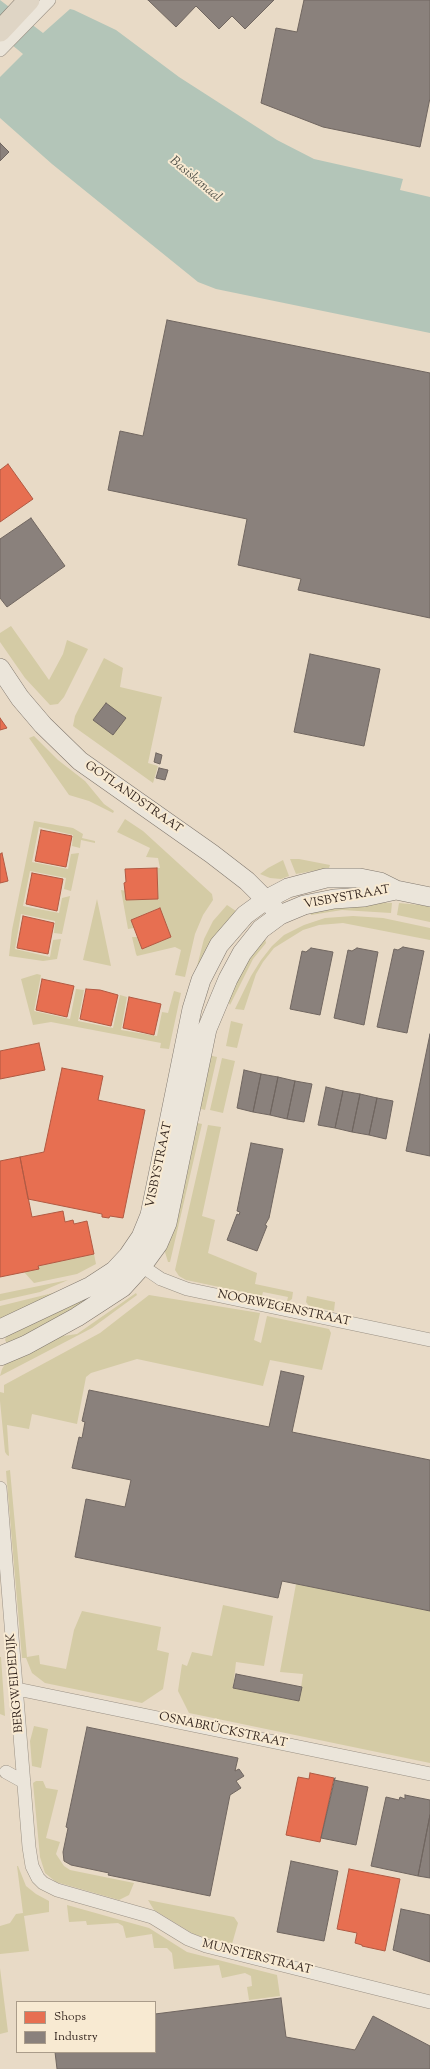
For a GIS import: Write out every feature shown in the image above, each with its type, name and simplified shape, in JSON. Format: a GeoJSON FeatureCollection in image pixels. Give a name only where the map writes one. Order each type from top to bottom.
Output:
{"type":"FeatureCollection","features":[{"type":"Feature","properties":{"kind":"main road"},"geometry":{"type":"LineString","coordinates":[[2,42],[26,10]]}},
{"type":"Feature","properties":{"kind":"street"},"geometry":{"type":"LineString","coordinates":[[26,10],[49,0]]}},
{"type":"Feature","properties":{"kind":"street","name":"GOTLANDSTRAAT"},"geometry":{"type":"LineString","coordinates":[[0,668],[20,698],[43,725],[80,761],[212,854],[247,881],[280,915]]}},
{"type":"Feature","properties":{"kind":"street","name":"VISBYSTRAAT"},"geometry":{"type":"LineString","coordinates":[[135,1261],[141,1237],[150,1215],[192,1009],[201,980],[212,957],[227,935],[245,915],[267,900],[297,884],[312,880],[344,876],[380,882],[396,890]]}},
{"type":"Feature","properties":{"kind":"street"},"geometry":{"type":"LineString","coordinates":[[396,890],[430,897]]}},
{"type":"Feature","properties":{"kind":"street","name":"VISBYSTRAAT"},"geometry":{"type":"LineString","coordinates":[[135,1261],[158,1244],[167,1223],[204,1043],[216,1005],[242,953],[261,929],[280,915],[304,905],[334,899],[364,897],[396,890]]}},
{"type":"Feature","properties":{"kind":"street"},"geometry":{"type":"LineString","coordinates":[[0,1329],[90,1286],[114,1271],[135,1261]]}},
{"type":"Feature","properties":{"kind":"street"},"geometry":{"type":"LineString","coordinates":[[0,1356],[44,1335],[88,1310],[123,1287],[135,1261]]}},
{"type":"Feature","properties":{"kind":"street","name":"NOORWEGENSTRAAT"},"geometry":{"type":"LineString","coordinates":[[135,1261],[161,1279],[187,1289],[430,1340]]}},
{"type":"Feature","properties":{"kind":"street","name":"BERGWEIDEDIJK"},"geometry":{"type":"LineString","coordinates":[[0,1488],[29,1847],[35,1873],[43,1883],[67,1893]]}},
{"type":"Feature","properties":{"kind":"street","name":"OSNABRÜCKSTRAAT"},"geometry":{"type":"LineString","coordinates":[[17,1688],[430,1774]]}},
{"type":"Feature","properties":{"kind":"street"},"geometry":{"type":"LineString","coordinates":[[6,1772],[24,1782]]}},
{"type":"Feature","properties":{"kind":"street","name":"MUNSTERSTRAAT"},"geometry":{"type":"LineString","coordinates":[[67,1893],[152,1917],[188,1939],[206,1946],[430,2002]]}},
{"type":"Feature","properties":{"kind":"shaded area"},"geometry":{"type":"Polygon","coordinates":[[[11,626],[49,680],[63,654],[67,640],[88,649],[64,697],[58,704],[50,705],[25,678],[0,642],[0,633],[11,626]]]}},
{"type":"Feature","properties":{"kind":"shaded area"},"geometry":{"type":"Polygon","coordinates":[[[104,658],[123,668],[120,687],[162,697],[148,763],[158,766],[153,783],[73,726],[75,716],[104,658]]]}},
{"type":"Feature","properties":{"kind":"shaded area"},"geometry":{"type":"Polygon","coordinates":[[[34,736],[58,760],[85,781],[104,804],[114,811],[113,813],[89,801],[69,795],[29,738],[34,736]]]}},
{"type":"Feature","properties":{"kind":"shaded area"},"geometry":{"type":"Polygon","coordinates":[[[125,819],[143,831],[212,894],[213,900],[203,915],[195,934],[185,977],[175,975],[181,950],[175,947],[137,956],[136,954],[132,937],[137,937],[142,949],[171,937],[159,908],[131,920],[134,928],[128,929],[121,890],[126,891],[127,900],[158,899],[157,868],[160,868],[158,858],[146,857],[150,848],[117,832],[125,819]]]}},
{"type":"Feature","properties":{"kind":"shaded area"},"geometry":{"type":"Polygon","coordinates":[[[34,821],[73,828],[83,834],[82,838],[95,841],[95,843],[81,840],[80,848],[72,846],[73,835],[39,827],[32,862],[68,869],[71,854],[79,853],[71,891],[64,889],[66,878],[30,871],[23,906],[59,913],[62,898],[70,896],[62,934],[54,933],[55,921],[21,914],[15,949],[50,957],[53,940],[61,939],[57,959],[43,961],[9,956],[12,930],[34,821]]]}},
{"type":"Feature","properties":{"kind":"shaded area"},"geometry":{"type":"Polygon","coordinates":[[[290,859],[299,859],[330,865],[329,868],[296,874],[290,859]]]}},
{"type":"Feature","properties":{"kind":"shaded area"},"geometry":{"type":"Polygon","coordinates":[[[283,860],[289,876],[281,879],[270,878],[260,874],[268,868],[283,860]]]}},
{"type":"Feature","properties":{"kind":"shaded area"},"geometry":{"type":"Polygon","coordinates":[[[97,899],[111,966],[83,960],[97,899]]]}},
{"type":"Feature","properties":{"kind":"shaded area"},"geometry":{"type":"Polygon","coordinates":[[[377,902],[392,903],[391,913],[342,910],[311,915],[309,907],[377,902]]]}},
{"type":"Feature","properties":{"kind":"shaded area"},"geometry":{"type":"Polygon","coordinates":[[[399,903],[430,906],[430,922],[397,915],[399,903]]]}},
{"type":"Feature","properties":{"kind":"shaded area"},"geometry":{"type":"Polygon","coordinates":[[[227,905],[236,911],[194,978],[204,939],[213,921],[227,905]]]}},
{"type":"Feature","properties":{"kind":"shaded area"},"geometry":{"type":"Polygon","coordinates":[[[353,916],[383,918],[430,928],[430,940],[343,923],[319,925],[303,930],[274,948],[256,974],[244,1010],[235,1009],[251,976],[261,960],[272,946],[284,935],[304,925],[325,918],[353,916]]]}},
{"type":"Feature","properties":{"kind":"shaded area"},"geometry":{"type":"Polygon","coordinates":[[[265,938],[266,943],[253,959],[230,1005],[228,1001],[242,962],[265,938]]]}},
{"type":"Feature","properties":{"kind":"shaded area"},"geometry":{"type":"Polygon","coordinates":[[[37,974],[41,975],[34,1011],[70,1019],[76,989],[84,990],[78,1021],[113,1028],[120,995],[127,997],[121,1030],[157,1036],[162,1012],[168,1013],[174,991],[181,993],[169,1049],[160,1048],[161,1043],[51,1022],[33,1025],[21,979],[37,974]]]}},
{"type":"Feature","properties":{"kind":"shaded area"},"geometry":{"type":"Polygon","coordinates":[[[231,1021],[243,1024],[237,1048],[226,1046],[231,1021]]]}},
{"type":"Feature","properties":{"kind":"shaded area"},"geometry":{"type":"Polygon","coordinates":[[[208,1055],[217,1057],[205,1110],[198,1108],[208,1055]]]}},
{"type":"Feature","properties":{"kind":"shaded area"},"geometry":{"type":"Polygon","coordinates":[[[222,1058],[235,1061],[223,1113],[210,1110],[222,1058]]]}},
{"type":"Feature","properties":{"kind":"shaded area"},"geometry":{"type":"Polygon","coordinates":[[[193,1122],[202,1124],[170,1262],[168,1262],[165,1252],[166,1240],[193,1122]]]}},
{"type":"Feature","properties":{"kind":"shaded area"},"geometry":{"type":"Polygon","coordinates":[[[208,1125],[221,1127],[202,1216],[215,1220],[208,1253],[257,1273],[255,1284],[293,1292],[292,1299],[289,1301],[287,1301],[288,1297],[263,1292],[262,1296],[186,1280],[179,1276],[175,1270],[208,1125]]]}},
{"type":"Feature","properties":{"kind":"shaded area"},"geometry":{"type":"Polygon","coordinates":[[[94,1254],[96,1264],[77,1274],[34,1283],[24,1272],[39,1269],[38,1266],[94,1254]]]}},
{"type":"Feature","properties":{"kind":"shaded area"},"geometry":{"type":"Polygon","coordinates":[[[68,1280],[40,1292],[0,1301],[0,1294],[68,1280]]]}},
{"type":"Feature","properties":{"kind":"shaded area"},"geometry":{"type":"Polygon","coordinates":[[[115,1287],[8,1345],[5,1340],[7,1334],[90,1295],[115,1287]]]}},
{"type":"Feature","properties":{"kind":"shaded area"},"geometry":{"type":"Polygon","coordinates":[[[61,1291],[0,1320],[0,1306],[61,1291]]]}},
{"type":"Feature","properties":{"kind":"shaded area"},"geometry":{"type":"Polygon","coordinates":[[[136,1293],[137,1295],[92,1328],[0,1376],[8,1359],[49,1338],[77,1334],[136,1293]]]}},
{"type":"Feature","properties":{"kind":"shaded area"},"geometry":{"type":"Polygon","coordinates":[[[149,1295],[260,1313],[254,1340],[261,1343],[267,1316],[329,1329],[331,1333],[322,1370],[270,1360],[263,1386],[137,1359],[91,1373],[86,1377],[77,1424],[32,1414],[29,1429],[7,1425],[9,1456],[7,1455],[5,1452],[0,1401],[0,1392],[4,1393],[4,1385],[100,1333],[149,1295]]]}},
{"type":"Feature","properties":{"kind":"shaded area"},"geometry":{"type":"Polygon","coordinates":[[[307,1296],[335,1302],[334,1311],[309,1306],[306,1302],[307,1296]]]}},
{"type":"Feature","properties":{"kind":"shaded area"},"geometry":{"type":"Polygon","coordinates":[[[10,1470],[27,1657],[39,1655],[40,1664],[66,1669],[74,1630],[82,1611],[161,1627],[157,1650],[169,1653],[163,1689],[142,1703],[45,1683],[32,1673],[26,1658],[22,1658],[6,1471],[10,1470]]]}},
{"type":"Feature","properties":{"kind":"shaded area"},"geometry":{"type":"Polygon","coordinates":[[[296,1584],[430,1611],[430,1763],[189,1713],[178,1691],[182,1664],[187,1666],[192,1652],[212,1656],[223,1605],[273,1616],[264,1666],[236,1662],[233,1688],[299,1701],[303,1674],[280,1672],[296,1584]]]}},
{"type":"Feature","properties":{"kind":"shaded area"},"geometry":{"type":"Polygon","coordinates":[[[1,1657],[5,1716],[0,1714],[1,1657]]]}},
{"type":"Feature","properties":{"kind":"shaded area"},"geometry":{"type":"Polygon","coordinates":[[[34,1726],[48,1729],[41,1768],[32,1766],[30,1741],[34,1726]]]}},
{"type":"Feature","properties":{"kind":"shaded area"},"geometry":{"type":"Polygon","coordinates":[[[36,1781],[43,1781],[46,1788],[58,1790],[46,1838],[60,1842],[56,1854],[64,1866],[70,1870],[134,1883],[129,1895],[119,1900],[56,1882],[45,1873],[40,1857],[33,1783],[36,1781]]]}},
{"type":"Feature","properties":{"kind":"shaded area"},"geometry":{"type":"Polygon","coordinates":[[[17,1866],[26,1886],[36,1894],[49,1901],[49,1912],[24,1916],[29,1951],[0,1954],[0,1926],[10,1923],[16,1914],[23,1913],[17,1866]]]}},
{"type":"Feature","properties":{"kind":"shaded area"},"geometry":{"type":"Polygon","coordinates":[[[148,1900],[234,1917],[238,1923],[232,1944],[195,1935],[154,1910],[148,1900]]]}},
{"type":"Feature","properties":{"kind":"shaded area"},"geometry":{"type":"Polygon","coordinates":[[[67,1905],[149,1928],[187,1952],[277,1975],[280,1996],[249,2000],[247,1987],[252,1986],[251,1976],[245,1973],[222,1978],[219,1965],[174,1969],[172,1953],[167,1948],[154,1948],[152,1934],[126,1938],[123,1926],[118,1923],[87,1925],[86,1921],[69,1922],[67,1905]]]}},
{"type":"Feature","properties":{"kind":"shaded area"},"geometry":{"type":"Polygon","coordinates":[[[0,1968],[8,2032],[0,2034],[0,1968]]]}},
{"type":"Feature","properties":{"kind":"water","name":"Basiskanaal"},"geometry":{"type":"Polygon","coordinates":[[[0,0],[43,33],[70,9],[74,10],[116,30],[179,77],[277,140],[314,159],[403,179],[400,190],[430,197],[430,333],[216,289],[198,282],[52,164],[0,118],[0,77],[23,54],[0,35],[0,0]]]}},
{"type":"Feature","properties":{"kind":"building: Shops"},"geometry":{"type":"Polygon","coordinates":[[[8,464],[33,499],[0,522],[0,470],[8,464]]]}},
{"type":"Feature","properties":{"kind":"building: Shops"},"geometry":{"type":"Polygon","coordinates":[[[0,718],[7,728],[0,730],[0,718]]]}},
{"type":"Feature","properties":{"kind":"building: Shops"},"geometry":{"type":"Polygon","coordinates":[[[41,830],[72,836],[66,867],[35,861],[41,830]]]}},
{"type":"Feature","properties":{"kind":"building: Shops"},"geometry":{"type":"Polygon","coordinates":[[[2,853],[8,881],[0,883],[0,854],[2,853]]]}},
{"type":"Feature","properties":{"kind":"building: Shops"},"geometry":{"type":"Polygon","coordinates":[[[157,868],[158,899],[126,900],[124,883],[126,882],[125,869],[157,868]]]}},
{"type":"Feature","properties":{"kind":"building: Shops"},"geometry":{"type":"Polygon","coordinates":[[[32,873],[63,879],[57,911],[26,904],[32,873]]]}},
{"type":"Feature","properties":{"kind":"building: Shops"},"geometry":{"type":"Polygon","coordinates":[[[160,908],[171,937],[142,949],[131,920],[160,908]]]}},
{"type":"Feature","properties":{"kind":"building: Shops"},"geometry":{"type":"Polygon","coordinates":[[[23,916],[54,923],[48,954],[17,948],[23,916]]]}},
{"type":"Feature","properties":{"kind":"building: Shops"},"geometry":{"type":"Polygon","coordinates":[[[42,979],[74,986],[67,1017],[36,1010],[42,979]]]}},
{"type":"Feature","properties":{"kind":"building: Shops"},"geometry":{"type":"Polygon","coordinates":[[[86,989],[100,990],[118,995],[111,1026],[80,1019],[86,989]]]}},
{"type":"Feature","properties":{"kind":"building: Shops"},"geometry":{"type":"Polygon","coordinates":[[[129,997],[161,1004],[154,1035],[123,1028],[129,997]]]}},
{"type":"Feature","properties":{"kind":"building: Shops"},"geometry":{"type":"Polygon","coordinates":[[[39,1043],[45,1070],[0,1079],[0,1051],[39,1043]]]}},
{"type":"Feature","properties":{"kind":"building: Shops"},"geometry":{"type":"Polygon","coordinates":[[[62,1068],[103,1076],[98,1100],[145,1110],[123,1218],[110,1216],[109,1218],[102,1217],[102,1214],[28,1199],[20,1157],[44,1152],[62,1068]]]}},
{"type":"Feature","properties":{"kind":"building: Shops"},"geometry":{"type":"Polygon","coordinates":[[[20,1157],[32,1217],[63,1211],[65,1222],[73,1220],[74,1224],[87,1221],[94,1254],[38,1266],[39,1269],[0,1277],[0,1161],[20,1157]]]}},
{"type":"Feature","properties":{"kind":"building: Shops"},"geometry":{"type":"Polygon","coordinates":[[[310,1773],[334,1778],[320,1842],[286,1835],[298,1777],[309,1779],[310,1773]]]}},
{"type":"Feature","properties":{"kind":"building: Shops"},"geometry":{"type":"Polygon","coordinates":[[[349,1869],[400,1879],[385,1951],[355,1943],[357,1933],[337,1929],[349,1869]]]}},
{"type":"Feature","properties":{"kind":"building: Industry"},"geometry":{"type":"Polygon","coordinates":[[[148,0],[274,0],[245,29],[232,16],[219,29],[196,6],[176,27],[148,0]]]}},
{"type":"Feature","properties":{"kind":"building: Industry"},"geometry":{"type":"Polygon","coordinates":[[[304,0],[430,0],[430,98],[420,147],[323,127],[261,103],[276,28],[297,32],[304,0]]]}},
{"type":"Feature","properties":{"kind":"building: Industry"},"geometry":{"type":"Polygon","coordinates":[[[0,143],[9,152],[0,161],[0,143]]]}},
{"type":"Feature","properties":{"kind":"building: Industry"},"geometry":{"type":"Polygon","coordinates":[[[167,320],[430,373],[430,618],[298,590],[301,579],[238,565],[247,519],[108,490],[120,431],[143,436],[167,320]]]}},
{"type":"Feature","properties":{"kind":"building: Industry"},"geometry":{"type":"Polygon","coordinates":[[[31,518],[65,566],[7,607],[0,598],[0,539],[31,518]]]}},
{"type":"Feature","properties":{"kind":"building: Industry"},"geometry":{"type":"Polygon","coordinates":[[[310,654],[380,669],[364,746],[294,732],[310,654]]]}},
{"type":"Feature","properties":{"kind":"building: Industry"},"geometry":{"type":"Polygon","coordinates":[[[106,703],[126,718],[113,735],[93,720],[106,703]]]}},
{"type":"Feature","properties":{"kind":"building: Industry"},"geometry":{"type":"Polygon","coordinates":[[[156,753],[162,755],[160,764],[154,762],[156,753]]]}},
{"type":"Feature","properties":{"kind":"building: Industry"},"geometry":{"type":"Polygon","coordinates":[[[159,768],[168,770],[165,780],[156,778],[159,768]]]}},
{"type":"Feature","properties":{"kind":"building: Industry"},"geometry":{"type":"Polygon","coordinates":[[[403,947],[424,951],[407,1033],[377,1027],[394,949],[398,950],[403,947]]]}},
{"type":"Feature","properties":{"kind":"building: Industry"},"geometry":{"type":"Polygon","coordinates":[[[311,948],[333,952],[320,1015],[290,1009],[302,951],[306,952],[311,948]]]}},
{"type":"Feature","properties":{"kind":"building: Industry"},"geometry":{"type":"Polygon","coordinates":[[[357,948],[378,952],[364,1025],[334,1018],[348,950],[352,951],[357,948]]]}},
{"type":"Feature","properties":{"kind":"building: Industry"},"geometry":{"type":"Polygon","coordinates":[[[430,1034],[430,1156],[406,1151],[430,1034]]]}},
{"type":"Feature","properties":{"kind":"building: Industry"},"geometry":{"type":"Polygon","coordinates":[[[244,1070],[261,1074],[253,1112],[237,1108],[244,1070]]]}},
{"type":"Feature","properties":{"kind":"building: Industry"},"geometry":{"type":"Polygon","coordinates":[[[261,1074],[278,1077],[270,1115],[253,1112],[261,1074]]]}},
{"type":"Feature","properties":{"kind":"building: Industry"},"geometry":{"type":"Polygon","coordinates":[[[278,1077],[295,1081],[287,1119],[270,1115],[278,1077]]]}},
{"type":"Feature","properties":{"kind":"building: Industry"},"geometry":{"type":"Polygon","coordinates":[[[295,1081],[312,1084],[304,1122],[287,1119],[295,1081]]]}},
{"type":"Feature","properties":{"kind":"building: Industry"},"geometry":{"type":"Polygon","coordinates":[[[326,1087],[343,1091],[335,1128],[318,1125],[326,1087]]]}},
{"type":"Feature","properties":{"kind":"building: Industry"},"geometry":{"type":"Polygon","coordinates":[[[343,1091],[360,1094],[352,1132],[335,1128],[343,1091]]]}},
{"type":"Feature","properties":{"kind":"building: Industry"},"geometry":{"type":"Polygon","coordinates":[[[360,1094],[377,1098],[369,1135],[352,1132],[360,1094]]]}},
{"type":"Feature","properties":{"kind":"building: Industry"},"geometry":{"type":"Polygon","coordinates":[[[377,1098],[393,1101],[386,1139],[369,1135],[377,1098]]]}},
{"type":"Feature","properties":{"kind":"building: Industry"},"geometry":{"type":"Polygon","coordinates":[[[251,1143],[283,1149],[269,1218],[265,1225],[267,1226],[257,1251],[227,1240],[237,1214],[239,1215],[240,1212],[237,1211],[251,1143]]]}},
{"type":"Feature","properties":{"kind":"building: Industry"},"geometry":{"type":"Polygon","coordinates":[[[281,1371],[304,1376],[292,1432],[430,1460],[430,1611],[282,1581],[278,1598],[75,1557],[86,1499],[125,1507],[131,1480],[72,1468],[79,1437],[82,1438],[85,1422],[82,1421],[89,1390],[269,1427],[281,1371]]]}},
{"type":"Feature","properties":{"kind":"building: Industry"},"geometry":{"type":"Polygon","coordinates":[[[236,1674],[302,1687],[299,1701],[233,1688],[236,1674]]]}},
{"type":"Feature","properties":{"kind":"building: Industry"},"geometry":{"type":"Polygon","coordinates":[[[87,1727],[238,1758],[235,1771],[239,1769],[244,1776],[236,1781],[241,1788],[230,1795],[210,1896],[108,1875],[109,1873],[71,1865],[64,1861],[63,1852],[68,1828],[66,1827],[87,1727]]]}},
{"type":"Feature","properties":{"kind":"building: Industry"},"geometry":{"type":"Polygon","coordinates":[[[335,1780],[368,1787],[356,1845],[321,1838],[335,1780]]]}},
{"type":"Feature","properties":{"kind":"building: Industry"},"geometry":{"type":"Polygon","coordinates":[[[405,1795],[430,1800],[430,1815],[418,1876],[371,1866],[386,1797],[399,1800],[400,1797],[405,1799],[405,1795]]]}},
{"type":"Feature","properties":{"kind":"building: Industry"},"geometry":{"type":"Polygon","coordinates":[[[430,1815],[430,1878],[418,1876],[430,1815]]]}},
{"type":"Feature","properties":{"kind":"building: Industry"},"geometry":{"type":"Polygon","coordinates":[[[291,1861],[338,1871],[324,1941],[277,1932],[291,1861]]]}},
{"type":"Feature","properties":{"kind":"building: Industry"},"geometry":{"type":"Polygon","coordinates":[[[401,1909],[430,1915],[430,1962],[393,1950],[401,1909]]]}},
{"type":"Feature","properties":{"kind":"building: Industry"},"geometry":{"type":"Polygon","coordinates":[[[281,1998],[286,2037],[355,2050],[373,2016],[430,2046],[430,2069],[57,2069],[55,2053],[156,2053],[156,2014],[281,1998]]]}}]}
